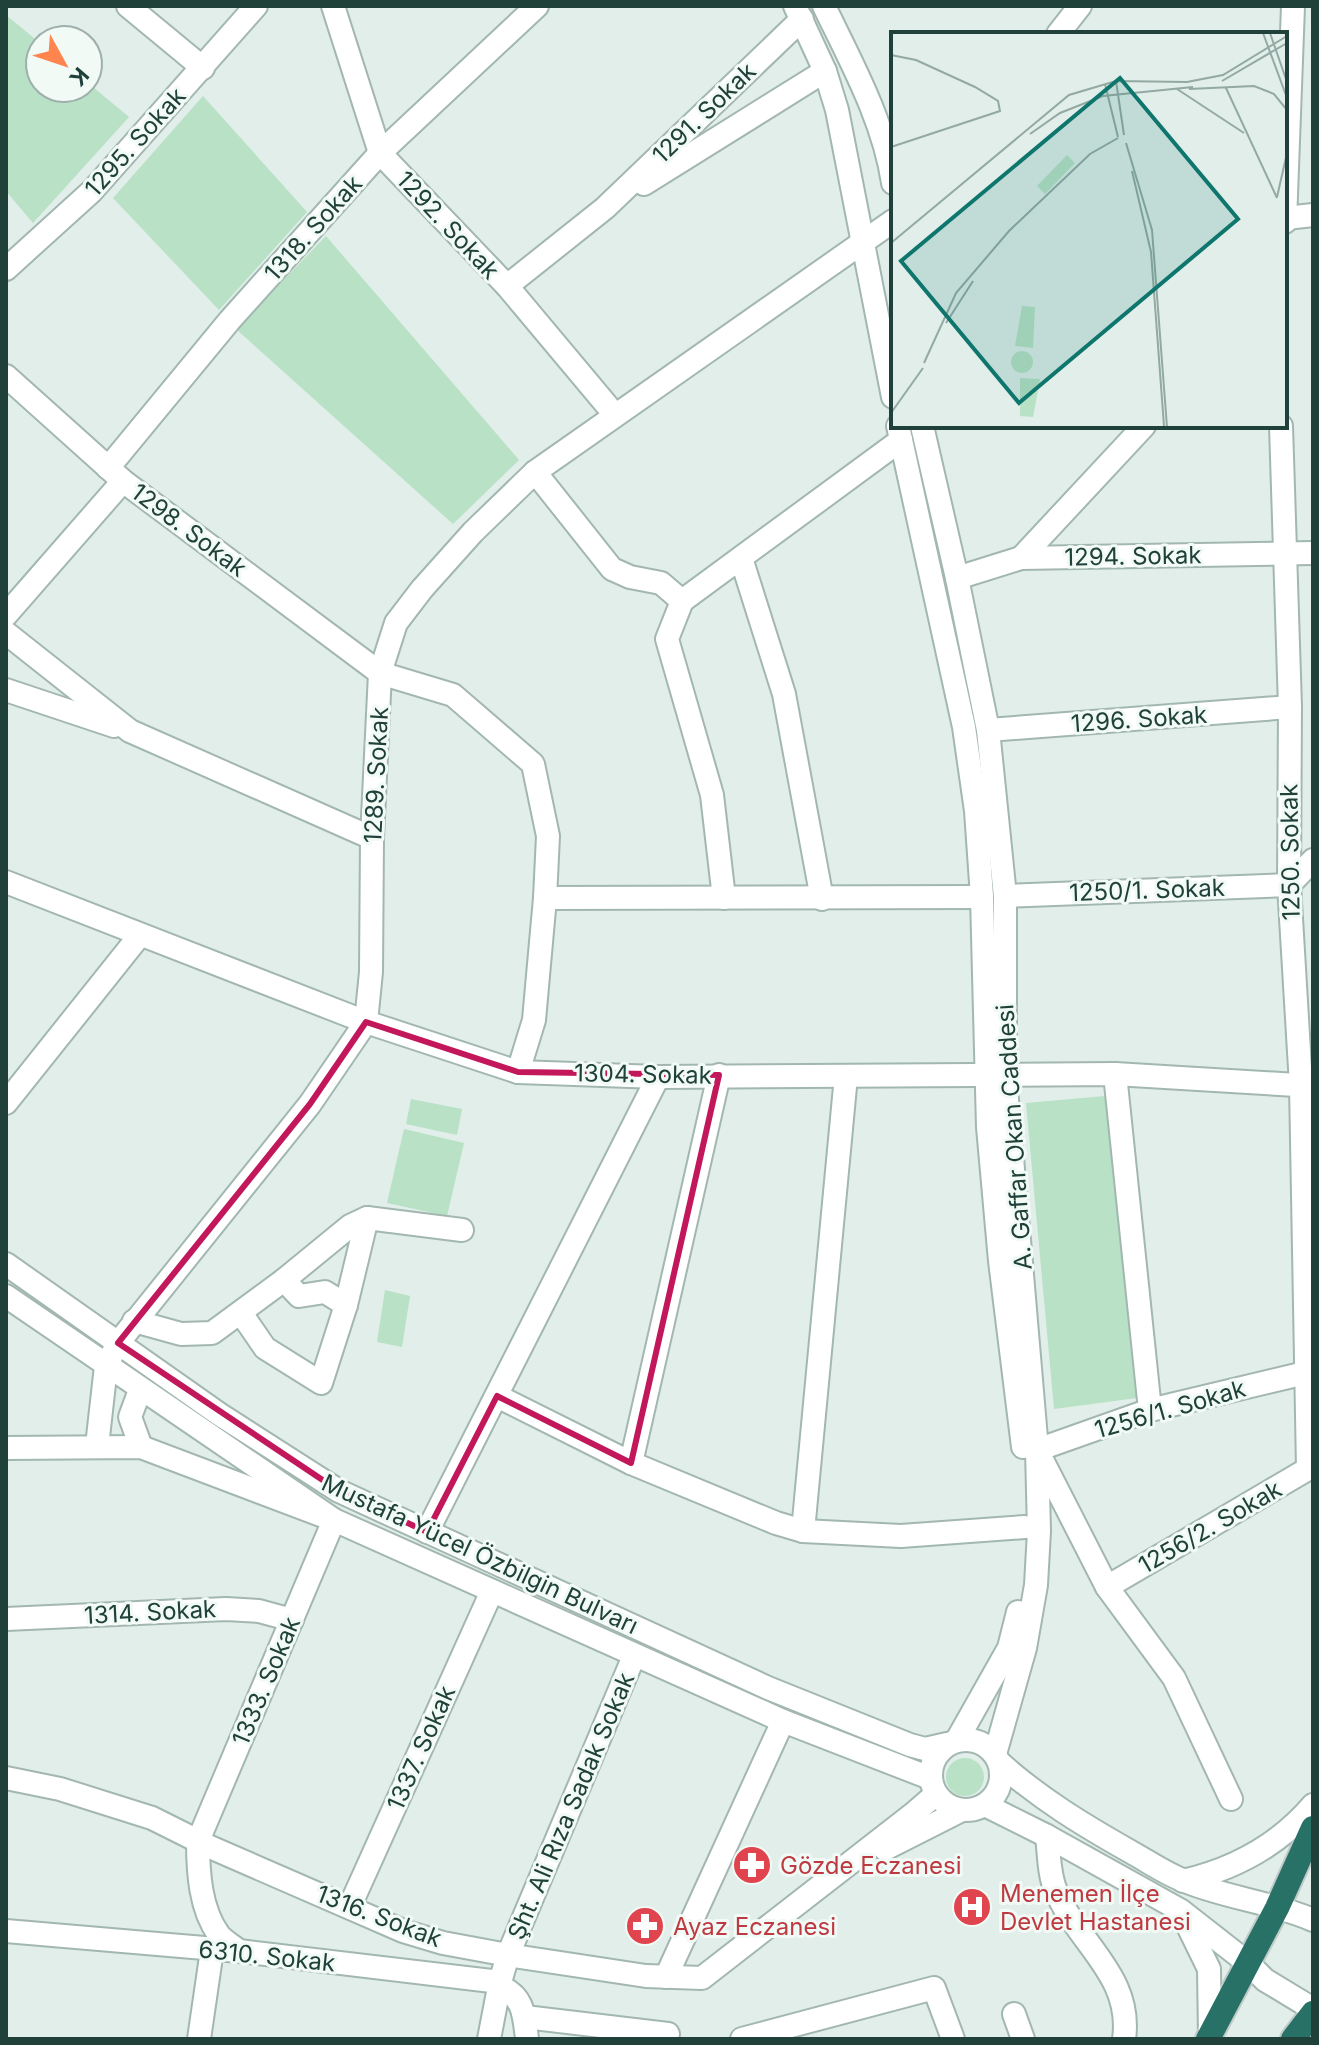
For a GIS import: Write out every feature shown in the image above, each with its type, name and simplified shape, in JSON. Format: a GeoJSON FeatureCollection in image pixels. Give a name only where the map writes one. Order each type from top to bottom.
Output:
{"type":"FeatureCollection","features":[{"type":"Feature","properties":{"kind":"highway"},"geometry":{"type":"LineString","coordinates":[[1209,2038],[1277,1908],[1313,1828]]}},
{"type":"Feature","properties":{"kind":"highway"},"geometry":{"type":"LineString","coordinates":[[1293,2039],[1313,2011]]}},
{"type":"Feature","properties":{"kind":"street"},"geometry":{"type":"LineString","coordinates":[[128,6],[203,68]]}},
{"type":"Feature","properties":{"kind":"street","name":"1295. Sokak"},"geometry":{"type":"LineString","coordinates":[[6,269],[92,191],[256,6]]}},
{"type":"Feature","properties":{"kind":"street","name":"1292. Sokak"},"geometry":{"type":"LineString","coordinates":[[333,6],[380,153],[507,286],[615,415]]}},
{"type":"Feature","properties":{"kind":"street","name":"1318. Sokak"},"geometry":{"type":"LineString","coordinates":[[6,615],[230,320],[380,153],[537,6]]}},
{"type":"Feature","properties":{"kind":"street"},"geometry":{"type":"LineString","coordinates":[[824,6],[874,117],[891,172]]}},
{"type":"Feature","properties":{"kind":"street"},"geometry":{"type":"LineString","coordinates":[[1287,166],[1293,6]]}},
{"type":"Feature","properties":{"kind":"street"},"geometry":{"type":"LineString","coordinates":[[799,13],[825,71],[837,110],[891,386]]}},
{"type":"Feature","properties":{"kind":"street","name":"1291. Sokak"},"geometry":{"type":"LineString","coordinates":[[605,208],[799,13]]}},
{"type":"Feature","properties":{"kind":"street","name":"1291. Sokak"},"geometry":{"type":"LineString","coordinates":[[507,286],[605,208],[825,71]]}},
{"type":"Feature","properties":{"kind":"street"},"geometry":{"type":"LineString","coordinates":[[1287,220],[1313,215]]}},
{"type":"Feature","properties":{"kind":"street","name":"1289. Sokak"},"geometry":{"type":"LineString","coordinates":[[366,1022],[373,908],[372,838],[380,673],[396,623],[473,532],[535,472],[891,222]]}},
{"type":"Feature","properties":{"kind":"street","name":"1298. Sokak"},"geometry":{"type":"LineString","coordinates":[[6,376],[115,475],[380,673],[453,695],[533,764],[548,836],[545,898],[534,1020],[518,1072]]}},
{"type":"Feature","properties":{"kind":"street","name":"A. Gaffar Okan Caddesi"},"geometry":{"type":"LineString","coordinates":[[922,428],[988,730],[1005,896],[995,1076],[1000,1261],[1026,1470],[1023,1596],[1009,1648],[952,1742]]}},
{"type":"Feature","properties":{"kind":"street"},"geometry":{"type":"LineString","coordinates":[[1021,558],[1142,428]]}},
{"type":"Feature","properties":{"kind":"street","name":"1250. Sokak"},"geometry":{"type":"LineString","coordinates":[[1281,428],[1290,707],[1289,885],[1307,1086],[1305,1373],[1310,1467]]}},
{"type":"Feature","properties":{"kind":"street"},"geometry":{"type":"LineString","coordinates":[[724,898],[712,795],[667,639],[682,601],[900,433]]}},
{"type":"Feature","properties":{"kind":"street","name":"A. Gaffar Okan Caddesi"},"geometry":{"type":"LineString","coordinates":[[900,433],[964,727],[976,811],[995,1076],[1037,1450],[1036,1585],[1025,1648],[997,1758]]}},
{"type":"Feature","properties":{"kind":"street"},"geometry":{"type":"LineString","coordinates":[[535,472],[612,569],[630,577],[661,583],[682,601]]}},
{"type":"Feature","properties":{"kind":"street","name":"1294. Sokak"},"geometry":{"type":"LineString","coordinates":[[957,578],[1021,558],[1313,553]]}},
{"type":"Feature","properties":{"kind":"street"},"geometry":{"type":"LineString","coordinates":[[741,558],[784,694],[822,899]]}},
{"type":"Feature","properties":{"kind":"street"},"geometry":{"type":"LineString","coordinates":[[6,633],[130,731]]}},
{"type":"Feature","properties":{"kind":"street"},"geometry":{"type":"LineString","coordinates":[[6,690],[130,731],[372,838]]}},
{"type":"Feature","properties":{"kind":"street","name":"1296. Sokak"},"geometry":{"type":"LineString","coordinates":[[988,730],[1290,707]]}},
{"type":"Feature","properties":{"kind":"street"},"geometry":{"type":"LineString","coordinates":[[1289,885],[1313,860]]}},
{"type":"Feature","properties":{"kind":"street","name":"1304. Sokak"},"geometry":{"type":"LineString","coordinates":[[6,882],[366,1022],[518,1072],[658,1077],[1115,1074],[1307,1086]]}},
{"type":"Feature","properties":{"kind":"street","name":"1250/1. Sokak"},"geometry":{"type":"LineString","coordinates":[[1005,896],[1289,885]]}},
{"type":"Feature","properties":{"kind":"street"},"geometry":{"type":"LineString","coordinates":[[545,898],[982,897]]}},
{"type":"Feature","properties":{"kind":"street"},"geometry":{"type":"LineString","coordinates":[[6,1103],[140,935]]}},
{"type":"Feature","properties":{"kind":"street"},"geometry":{"type":"LineString","coordinates":[[97,1446],[106,1366],[118,1343],[310,1104],[366,1022]]}},
{"type":"Feature","properties":{"kind":"street"},"geometry":{"type":"LineString","coordinates":[[1115,1074],[1150,1410]]}},
{"type":"Feature","properties":{"kind":"street"},"geometry":{"type":"LineString","coordinates":[[631,1463],[719,1075]]}},
{"type":"Feature","properties":{"kind":"street"},"geometry":{"type":"LineString","coordinates":[[803,1531],[846,1076]]}},
{"type":"Feature","properties":{"kind":"street"},"geometry":{"type":"LineString","coordinates":[[427,1532],[658,1077]]}},
{"type":"Feature","properties":{"kind":"street"},"geometry":{"type":"LineString","coordinates":[[134,1321],[181,1334],[212,1333],[350,1226],[367,1218],[462,1230]]}},
{"type":"Feature","properties":{"kind":"street"},"geometry":{"type":"LineString","coordinates":[[241,1313],[265,1348],[321,1383],[346,1305],[367,1218]]}},
{"type":"Feature","properties":{"kind":"street","name":"Mustafa Yücel Özbilgin Bulvarı"},"geometry":{"type":"LineString","coordinates":[[6,1264],[219,1414],[339,1491],[796,1699],[910,1745],[925,1749],[952,1742]]}},
{"type":"Feature","properties":{"kind":"street"},"geometry":{"type":"LineString","coordinates":[[284,1280],[299,1296],[325,1292],[346,1305]]}},
{"type":"Feature","properties":{"kind":"street","name":"Mustafa Yücel Özbilgin Bulvarı"},"geometry":{"type":"LineString","coordinates":[[6,1296],[334,1520],[634,1656],[933,1786]]}},
{"type":"Feature","properties":{"kind":"street","name":"1256/1. Sokak"},"geometry":{"type":"LineString","coordinates":[[1037,1450],[1150,1410],[1305,1373]]}},
{"type":"Feature","properties":{"kind":"street"},"geometry":{"type":"LineString","coordinates":[[140,1390],[130,1417],[141,1447]]}},
{"type":"Feature","properties":{"kind":"street"},"geometry":{"type":"LineString","coordinates":[[497,1396],[631,1463],[776,1523],[803,1531],[901,1536],[1025,1527]]}},
{"type":"Feature","properties":{"kind":"street"},"geometry":{"type":"LineString","coordinates":[[6,1448],[141,1447],[334,1520]]}},
{"type":"Feature","properties":{"kind":"street"},"geometry":{"type":"LineString","coordinates":[[1037,1450],[1107,1587],[1174,1678],[1231,1799]]}},
{"type":"Feature","properties":{"kind":"street","name":"1256/2. Sokak"},"geometry":{"type":"LineString","coordinates":[[1107,1587],[1310,1467]]}},
{"type":"Feature","properties":{"kind":"street","name":"1333. Sokak"},"geometry":{"type":"LineString","coordinates":[[198,1841],[334,1520]]}},
{"type":"Feature","properties":{"kind":"street","name":"1337. Sokak"},"geometry":{"type":"LineString","coordinates":[[350,1906],[492,1591]]}},
{"type":"Feature","properties":{"kind":"street","name":"1314. Sokak"},"geometry":{"type":"LineString","coordinates":[[6,1619],[226,1609],[259,1611],[292,1620]]}},
{"type":"Feature","properties":{"kind":"street","name":"Şht. Ali Rıza Sadak Sokak"},"geometry":{"type":"LineString","coordinates":[[508,1955],[634,1656]]}},
{"type":"Feature","properties":{"kind":"street"},"geometry":{"type":"LineString","coordinates":[[666,1977],[783,1721]]}},
{"type":"Feature","properties":{"kind":"street"},"geometry":{"type":"LineString","coordinates":[[997,1758],[999,1787],[985,1805],[974,1810],[947,1805],[933,1786],[934,1759],[952,1742],[978,1741],[997,1758],[1022,1783],[1072,1819],[1183,1881],[1313,1920]]}},
{"type":"Feature","properties":{"kind":"street","name":"1316. Sokak"},"geometry":{"type":"LineString","coordinates":[[6,1778],[60,1789],[152,1818],[403,1931],[443,1943],[508,1955],[666,1977],[702,1978],[831,1878]]}},
{"type":"Feature","properties":{"kind":"street"},"geometry":{"type":"LineString","coordinates":[[831,1878],[933,1786]]}},
{"type":"Feature","properties":{"kind":"street"},"geometry":{"type":"LineString","coordinates":[[985,1805],[1180,1910],[1265,1980],[1313,2011]]}},
{"type":"Feature","properties":{"kind":"street"},"geometry":{"type":"LineString","coordinates":[[1183,1881],[1205,1876],[1251,1857],[1276,1841],[1313,1805]]}},
{"type":"Feature","properties":{"kind":"street"},"geometry":{"type":"LineString","coordinates":[[831,1878],[962,1810]]}},
{"type":"Feature","properties":{"kind":"street"},"geometry":{"type":"LineString","coordinates":[[1047,1836],[1055,1889],[1116,1982],[1127,2021],[1124,2039]]}},
{"type":"Feature","properties":{"kind":"street"},"geometry":{"type":"LineString","coordinates":[[198,1841],[199,1879],[212,1922],[220,1937],[239,1951]]}},
{"type":"Feature","properties":{"kind":"street"},"geometry":{"type":"LineString","coordinates":[[1180,1910],[1209,1969],[1209,2038]]}},
{"type":"Feature","properties":{"kind":"street","name":"6310. Sokak"},"geometry":{"type":"LineString","coordinates":[[6,1931],[239,1951],[500,1984]]}},
{"type":"Feature","properties":{"kind":"street"},"geometry":{"type":"LineString","coordinates":[[199,2039],[212,1950]]}},
{"type":"Feature","properties":{"kind":"street"},"geometry":{"type":"LineString","coordinates":[[489,2039],[508,1955]]}},
{"type":"Feature","properties":{"kind":"street"},"geometry":{"type":"LineString","coordinates":[[500,1984],[513,1993],[523,2008],[526,2028],[668,2034],[661,2039]]}},
{"type":"Feature","properties":{"kind":"street"},"geometry":{"type":"LineString","coordinates":[[742,2039],[934,1988],[953,2039]]}},
{"type":"Feature","properties":{"kind":"street"},"geometry":{"type":"LineString","coordinates":[[1014,2014],[1023,2039]]}},
{"type":"Feature","properties":{"kind":"highlighted area"},"geometry":{"type":"Polygon","coordinates":[[[366,1022],[518,1072],[719,1075],[631,1463],[497,1396],[427,1532],[339,1491],[118,1343],[310,1104],[366,1022]]]}},
{"type":"Feature","properties":{"kind":"green space"},"geometry":{"type":"Polygon","coordinates":[[[6,15],[24,30],[24,104],[104,104],[104,96],[129,117],[33,223],[6,191],[6,15]]]}},
{"type":"Feature","properties":{"kind":"green space"},"geometry":{"type":"Polygon","coordinates":[[[203,96],[307,212],[219,310],[113,198],[203,96]]]}},
{"type":"Feature","properties":{"kind":"green space"},"geometry":{"type":"Polygon","coordinates":[[[326,236],[519,460],[453,524],[236,329],[326,236]]]}},
{"type":"Feature","properties":{"kind":"green space"},"geometry":{"type":"Polygon","coordinates":[[[1105,1096],[1137,1398],[1054,1409],[1026,1103],[1105,1096]]]}},
{"type":"Feature","properties":{"kind":"green space"},"geometry":{"type":"Polygon","coordinates":[[[411,1099],[462,1109],[457,1135],[406,1124],[411,1099]]]}},
{"type":"Feature","properties":{"kind":"green space"},"geometry":{"type":"Polygon","coordinates":[[[404,1129],[464,1143],[447,1216],[387,1203],[404,1129]]]}},
{"type":"Feature","properties":{"kind":"green space"},"geometry":{"type":"Polygon","coordinates":[[[385,1290],[410,1296],[402,1347],[377,1342],[385,1290]]]}},
{"type":"Feature","properties":{"kind":"green space"},"geometry":{"type":"Polygon","coordinates":[[[965,1758],[978,1764],[984,1777],[978,1790],[965,1796],[952,1790],[946,1777],[952,1764],[965,1758]]]}},
{"type":"Feature","properties":{"kind":"place","name":"Gözde Eczanesi"},"geometry":{"type":"Point","coordinates":[752,1865]}},
{"type":"Feature","properties":{"kind":"place","name":"Menemen İlçe Devlet Hastanesi"},"geometry":{"type":"Point","coordinates":[972,1907]}},
{"type":"Feature","properties":{"kind":"place","name":"Ayaz Eczanesi"},"geometry":{"type":"Point","coordinates":[645,1926]}}]}
